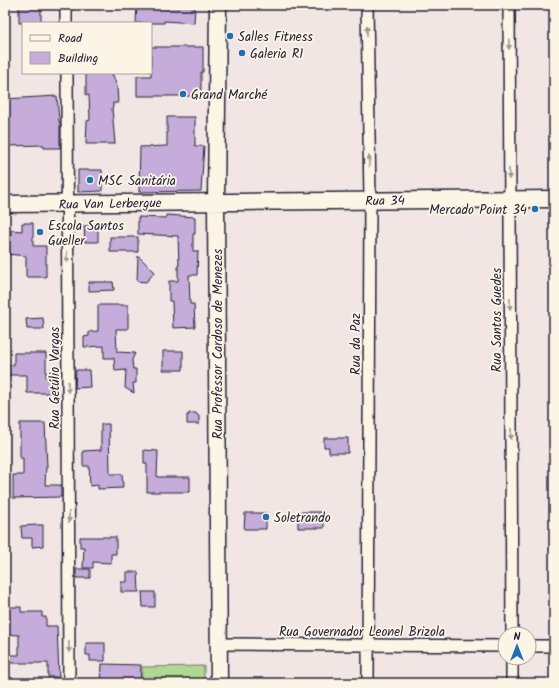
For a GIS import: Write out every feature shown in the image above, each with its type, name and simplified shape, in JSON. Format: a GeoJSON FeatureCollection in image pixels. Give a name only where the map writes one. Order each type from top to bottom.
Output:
{"type":"FeatureCollection","features":[{"type":"Feature","properties":{"kind":"street"},"geometry":{"type":"LineString","coordinates":[[66,5],[66,22]]}},
{"type":"Feature","properties":{"kind":"street","name":"Rua Professor Cardoso de Menezes"},"geometry":{"type":"LineString","coordinates":[[218,5],[216,201],[219,683]]}},
{"type":"Feature","properties":{"kind":"street","name":"Rua da Paz"},"geometry":{"type":"LineString","coordinates":[[367,5],[370,200],[368,683]]}},
{"type":"Feature","properties":{"kind":"street","name":"Rua Santos Guedes"},"geometry":{"type":"LineString","coordinates":[[509,5],[512,626]]}},
{"type":"Feature","properties":{"kind":"street","name":"Rua Getúlio Vargas"},"geometry":{"type":"LineString","coordinates":[[66,74],[70,683]]}},
{"type":"Feature","properties":{"kind":"street","name":"Rua 34"},"geometry":{"type":"LineString","coordinates":[[216,201],[509,198],[554,199]]}},
{"type":"Feature","properties":{"kind":"street","name":"Rua Van Lerbergue"},"geometry":{"type":"LineString","coordinates":[[5,204],[216,201]]}},
{"type":"Feature","properties":{"kind":"street","name":"Rua Governador Leonel Brizola"},"geometry":{"type":"LineString","coordinates":[[219,644],[497,646]]}},
{"type":"Feature","properties":{"kind":"street"},"geometry":{"type":"LineString","coordinates":[[537,646],[554,646]]}},
{"type":"Feature","properties":{"kind":"street"},"geometry":{"type":"LineString","coordinates":[[512,666],[512,683]]}},
{"type":"Feature","properties":{"kind":"green space"},"geometry":{"type":"Polygon","coordinates":[[[204,666],[204,683],[142,683],[142,667],[204,666]]]}},
{"type":"Feature","properties":{"kind":"building"},"geometry":{"type":"Polygon","coordinates":[[[19,5],[41,5],[41,22],[19,23],[19,5]]]}},
{"type":"Feature","properties":{"kind":"building"},"geometry":{"type":"Polygon","coordinates":[[[137,5],[169,7],[169,5],[195,6],[194,23],[164,21],[164,23],[136,22],[137,5]]]}},
{"type":"Feature","properties":{"kind":"building"},"geometry":{"type":"Polygon","coordinates":[[[152,47],[203,47],[201,96],[137,96],[137,76],[151,76],[152,47]]]}},
{"type":"Feature","properties":{"kind":"building"},"geometry":{"type":"Polygon","coordinates":[[[86,74],[113,75],[117,87],[118,103],[113,103],[112,108],[115,144],[86,144],[87,121],[90,120],[89,95],[86,95],[86,74]]]}},
{"type":"Feature","properties":{"kind":"building"},"geometry":{"type":"Polygon","coordinates":[[[57,96],[60,122],[60,148],[44,148],[44,145],[5,146],[5,99],[57,96]]]}},
{"type":"Feature","properties":{"kind":"building"},"geometry":{"type":"Polygon","coordinates":[[[167,117],[195,117],[195,146],[204,146],[201,191],[139,192],[140,147],[167,146],[167,117]]]}},
{"type":"Feature","properties":{"kind":"building","name":"MSC Sanitária"},"geometry":{"type":"Polygon","coordinates":[[[78,170],[102,170],[102,191],[78,192],[78,170]]]}},
{"type":"Feature","properties":{"kind":"building"},"geometry":{"type":"Polygon","coordinates":[[[166,215],[195,217],[193,251],[198,251],[197,275],[189,275],[190,304],[194,304],[195,327],[173,328],[172,301],[169,301],[169,281],[178,281],[178,236],[138,234],[138,217],[166,218],[166,215]]]}},
{"type":"Feature","properties":{"kind":"building"},"geometry":{"type":"Polygon","coordinates":[[[22,223],[33,223],[33,246],[46,246],[46,277],[26,277],[26,256],[7,254],[8,236],[11,235],[11,230],[22,231],[22,223]]]}},
{"type":"Feature","properties":{"kind":"building"},"geometry":{"type":"Polygon","coordinates":[[[98,225],[98,242],[85,242],[84,226],[98,225]]]}},
{"type":"Feature","properties":{"kind":"building"},"geometry":{"type":"Polygon","coordinates":[[[110,237],[138,237],[138,252],[110,252],[110,237]]]}},
{"type":"Feature","properties":{"kind":"building"},"geometry":{"type":"Polygon","coordinates":[[[138,256],[155,272],[146,282],[137,281],[138,256]]]}},
{"type":"Feature","properties":{"kind":"building"},"geometry":{"type":"Polygon","coordinates":[[[89,282],[113,282],[114,290],[89,291],[89,282]]]}},
{"type":"Feature","properties":{"kind":"building"},"geometry":{"type":"Polygon","coordinates":[[[98,305],[128,305],[128,329],[116,329],[117,352],[135,353],[132,360],[133,369],[136,369],[136,383],[133,383],[134,393],[125,388],[126,370],[115,371],[114,358],[104,358],[104,346],[84,347],[84,337],[89,336],[89,332],[98,331],[98,305]]]}},
{"type":"Feature","properties":{"kind":"building"},"geometry":{"type":"Polygon","coordinates":[[[43,318],[44,329],[27,329],[26,319],[43,318]]]}},
{"type":"Feature","properties":{"kind":"building"},"geometry":{"type":"Polygon","coordinates":[[[163,351],[183,351],[183,370],[163,370],[163,351]]]}},
{"type":"Feature","properties":{"kind":"building"},"geometry":{"type":"Polygon","coordinates":[[[14,353],[46,353],[46,377],[53,377],[53,393],[27,393],[27,375],[5,375],[5,365],[14,365],[14,353]]]}},
{"type":"Feature","properties":{"kind":"building"},"geometry":{"type":"Polygon","coordinates":[[[76,370],[89,370],[90,387],[75,388],[76,370]]]}},
{"type":"Feature","properties":{"kind":"building"},"geometry":{"type":"Polygon","coordinates":[[[189,413],[196,413],[199,415],[199,424],[187,424],[187,415],[189,415],[189,413]]]}},
{"type":"Feature","properties":{"kind":"building"},"geometry":{"type":"Polygon","coordinates":[[[20,423],[45,423],[47,467],[45,485],[61,485],[61,497],[13,498],[13,475],[23,475],[23,458],[20,458],[20,423]]]}},
{"type":"Feature","properties":{"kind":"building"},"geometry":{"type":"Polygon","coordinates":[[[101,424],[109,424],[110,474],[122,474],[123,488],[98,489],[98,485],[90,486],[89,466],[83,466],[83,451],[101,450],[101,424]]]}},
{"type":"Feature","properties":{"kind":"building"},"geometry":{"type":"Polygon","coordinates":[[[324,438],[348,438],[348,453],[329,453],[329,447],[324,447],[324,438]]]}},
{"type":"Feature","properties":{"kind":"building"},"geometry":{"type":"Polygon","coordinates":[[[144,450],[158,451],[157,477],[190,477],[190,492],[147,492],[147,464],[144,464],[144,450]]]}},
{"type":"Feature","properties":{"kind":"building"},"geometry":{"type":"Polygon","coordinates":[[[298,512],[324,512],[324,528],[298,528],[298,512]]]}},
{"type":"Feature","properties":{"kind":"building"},"geometry":{"type":"Polygon","coordinates":[[[245,513],[266,513],[266,529],[244,529],[245,513]]]}},
{"type":"Feature","properties":{"kind":"building"},"geometry":{"type":"Polygon","coordinates":[[[43,525],[43,546],[32,547],[32,538],[22,538],[21,526],[43,525]]]}},
{"type":"Feature","properties":{"kind":"building"},"geometry":{"type":"Polygon","coordinates":[[[80,537],[116,537],[116,554],[111,554],[111,563],[93,562],[93,568],[83,568],[84,547],[80,547],[80,537]]]}},
{"type":"Feature","properties":{"kind":"building"},"geometry":{"type":"Polygon","coordinates":[[[76,569],[90,569],[90,578],[76,578],[76,569]]]}},
{"type":"Feature","properties":{"kind":"building"},"geometry":{"type":"Polygon","coordinates":[[[127,572],[138,572],[139,592],[121,592],[121,582],[127,582],[127,572]]]}},
{"type":"Feature","properties":{"kind":"building"},"geometry":{"type":"Polygon","coordinates":[[[142,592],[155,592],[155,607],[143,607],[142,592]]]}},
{"type":"Feature","properties":{"kind":"building"},"geometry":{"type":"Polygon","coordinates":[[[5,607],[21,607],[21,612],[42,612],[42,617],[46,617],[46,626],[57,626],[59,677],[48,677],[48,663],[5,663],[5,655],[19,655],[19,635],[5,634],[5,607]]]}},
{"type":"Feature","properties":{"kind":"building"},"geometry":{"type":"Polygon","coordinates":[[[86,643],[105,643],[105,661],[90,661],[90,655],[86,655],[86,643]]]}},
{"type":"Feature","properties":{"kind":"building"},"geometry":{"type":"Polygon","coordinates":[[[102,664],[141,665],[140,683],[101,683],[102,664]]]}},
{"type":"Feature","properties":{"kind":"place","name":"Salles Fitness"},"geometry":{"type":"Point","coordinates":[230,36]}},
{"type":"Feature","properties":{"kind":"place","name":"Galeria R1"},"geometry":{"type":"Point","coordinates":[242,53]}},
{"type":"Feature","properties":{"kind":"place","name":"Grand Marché"},"geometry":{"type":"Point","coordinates":[183,94]}},
{"type":"Feature","properties":{"kind":"place","name":"MSC Sanitária"},"geometry":{"type":"Point","coordinates":[90,180]}},
{"type":"Feature","properties":{"kind":"place","name":"Mercado Point 34"},"geometry":{"type":"Point","coordinates":[535,209]}},
{"type":"Feature","properties":{"kind":"place","name":"Escola Santos Gueller"},"geometry":{"type":"Point","coordinates":[40,232]}},
{"type":"Feature","properties":{"kind":"place","name":"Soletrando"},"geometry":{"type":"Point","coordinates":[266,517]}}]}
